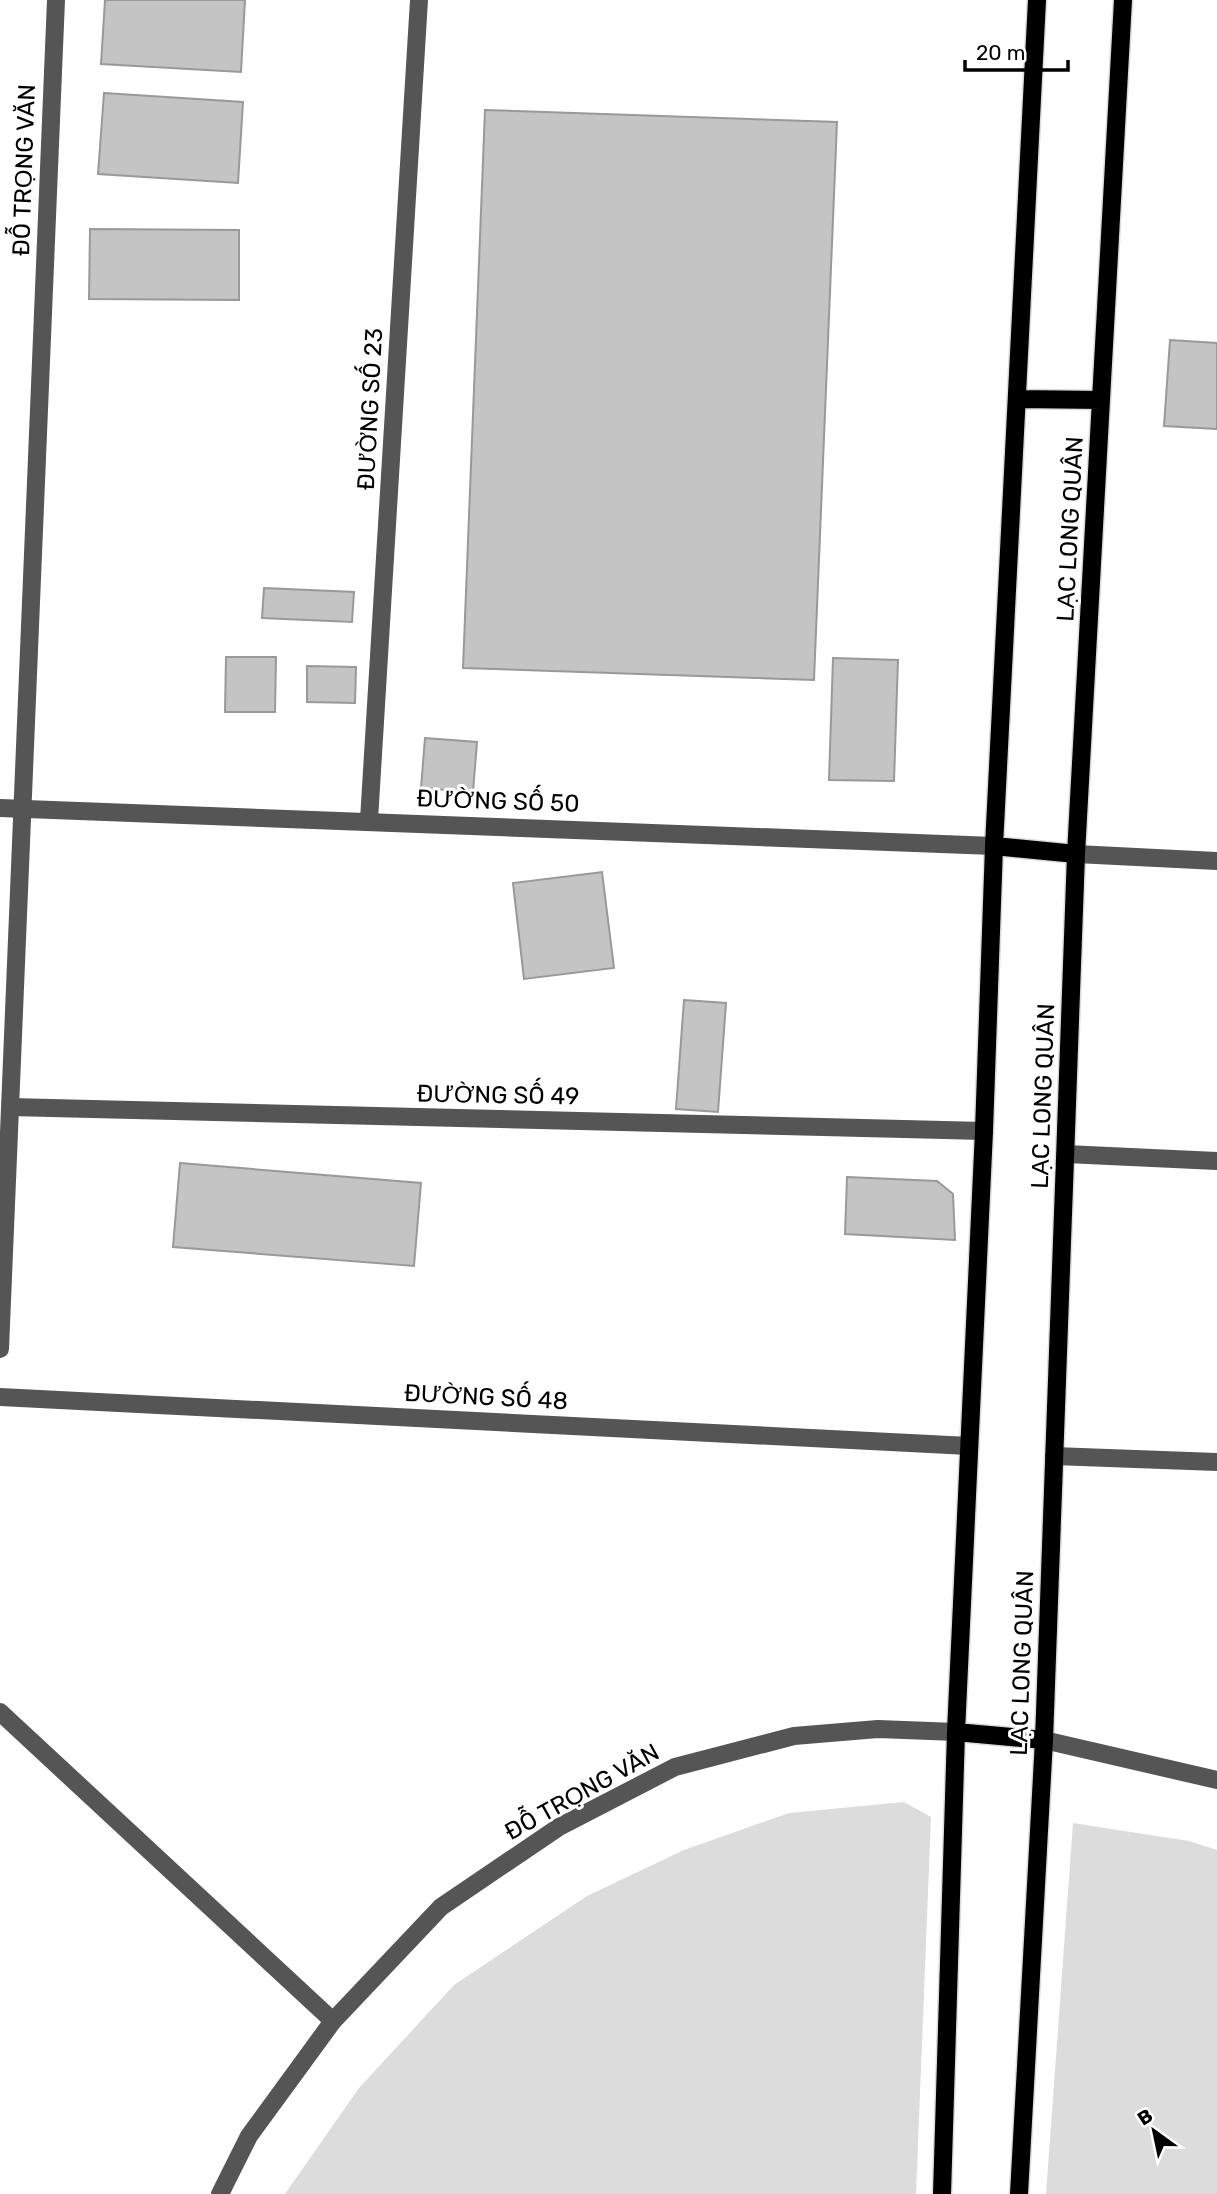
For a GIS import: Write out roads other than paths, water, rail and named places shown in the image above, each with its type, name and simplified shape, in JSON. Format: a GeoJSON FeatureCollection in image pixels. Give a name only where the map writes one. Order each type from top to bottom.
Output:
{"type":"FeatureCollection","features":[{"type":"Feature","properties":{"kind":"main road"},"geometry":{"type":"LineString","coordinates":[[942,2194],[956,1732],[984,1131],[994,846],[1037,0]]}},
{"type":"Feature","properties":{"kind":"main road","name":"LẠC LONG QUÂN"},"geometry":{"type":"LineString","coordinates":[[1019,2194],[1044,1740],[1076,854],[1123,0]]}},
{"type":"Feature","properties":{"kind":"main road"},"geometry":{"type":"LineString","coordinates":[[1018,399],[1101,400]]}},
{"type":"Feature","properties":{"kind":"main road"},"geometry":{"type":"LineString","coordinates":[[994,846],[1076,854]]}},
{"type":"Feature","properties":{"kind":"main road"},"geometry":{"type":"LineString","coordinates":[[956,1732],[1044,1740]]}},
{"type":"Feature","properties":{"kind":"street","name":"ĐỖ TRỌNG VĂN"},"geometry":{"type":"LineString","coordinates":[[0,1349],[56,0]]}},
{"type":"Feature","properties":{"kind":"street","name":"ĐƯỜNG SỐ 23"},"geometry":{"type":"LineString","coordinates":[[369,820],[419,0]]}},
{"type":"Feature","properties":{"kind":"street","name":"ĐƯỜNG SỐ 50"},"geometry":{"type":"LineString","coordinates":[[0,808],[369,820],[994,846]]}},
{"type":"Feature","properties":{"kind":"street"},"geometry":{"type":"LineString","coordinates":[[1076,854],[1217,861]]}},
{"type":"Feature","properties":{"kind":"street","name":"ĐƯỜNG SỐ 49"},"geometry":{"type":"LineString","coordinates":[[10,1107],[984,1131]]}},
{"type":"Feature","properties":{"kind":"street"},"geometry":{"type":"LineString","coordinates":[[1066,1154],[1217,1161]]}},
{"type":"Feature","properties":{"kind":"street","name":"ĐƯỜNG SỐ 48"},"geometry":{"type":"LineString","coordinates":[[0,1397],[970,1446]]}},
{"type":"Feature","properties":{"kind":"street"},"geometry":{"type":"LineString","coordinates":[[1054,1456],[1217,1462]]}},
{"type":"Feature","properties":{"kind":"street"},"geometry":{"type":"LineString","coordinates":[[0,1712],[333,2021]]}},
{"type":"Feature","properties":{"kind":"street","name":"ĐỖ TRỌNG VĂN"},"geometry":{"type":"LineString","coordinates":[[220,2194],[249,2136],[333,2021],[441,1907],[559,1827],[675,1767],[794,1735],[878,1729],[956,1732]]}},
{"type":"Feature","properties":{"kind":"street"},"geometry":{"type":"LineString","coordinates":[[1044,1740],[1217,1780]]}}]}
